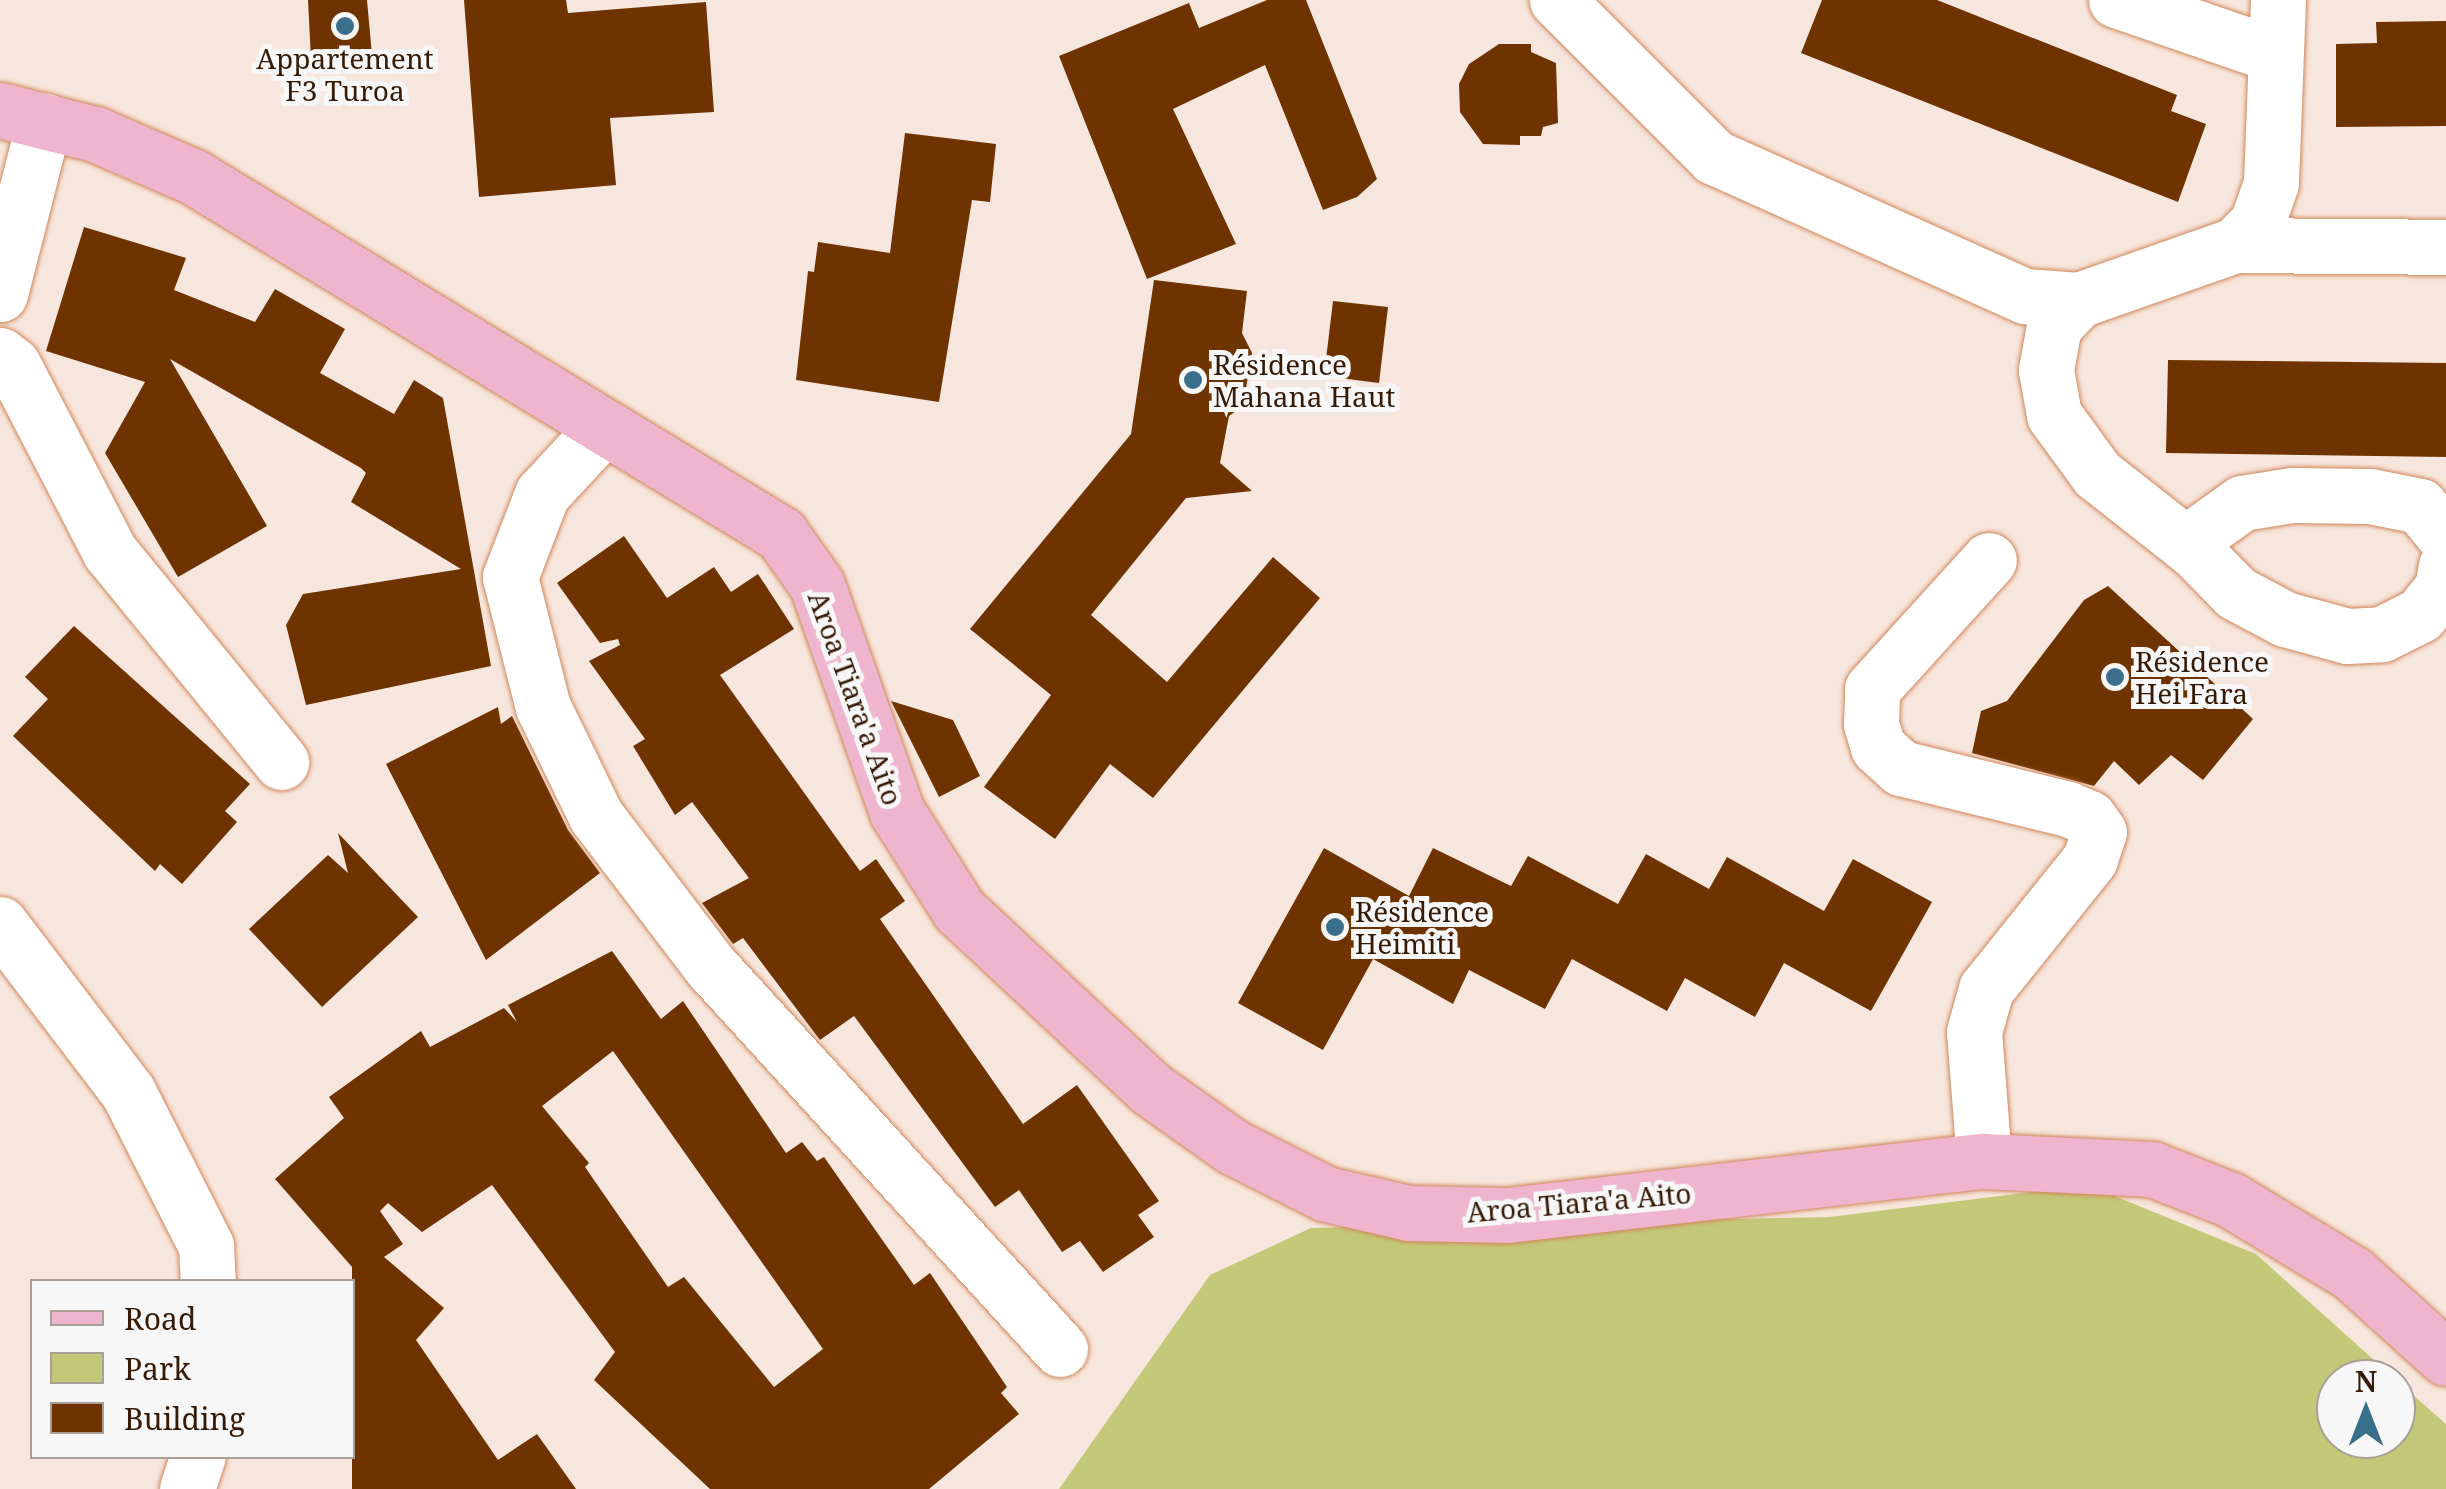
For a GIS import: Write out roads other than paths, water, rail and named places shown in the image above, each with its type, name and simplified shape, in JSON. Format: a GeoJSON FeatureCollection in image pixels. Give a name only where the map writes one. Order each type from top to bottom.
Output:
{"type":"FeatureCollection","features":[{"type":"Feature","properties":{"kind":"main road","name":"Aroa Tiara'a Aito"},"geometry":{"type":"LineString","coordinates":[[22,115],[95,134],[194,177],[781,534],[817,585],[897,812],[959,910],[1151,1089],[1232,1146],[1326,1194],[1409,1213],[1488,1214],[1984,1160],[2152,1169],[2231,1200],[2353,1274],[2446,1358]]}},
{"type":"Feature","properties":{"kind":"street"},"geometry":{"type":"LineString","coordinates":[[1557,0],[1714,157],[2025,296],[2080,300],[2235,245],[2446,247]]}},
{"type":"Feature","properties":{"kind":"street"},"geometry":{"type":"LineString","coordinates":[[2116,0],[2273,54]]}},
{"type":"Feature","properties":{"kind":"street"},"geometry":{"type":"LineString","coordinates":[[2235,245],[2256,224],[2271,183],[2278,0]]}},
{"type":"Feature","properties":{"kind":"street","name":"Aroa Tiara'a Aito"},"geometry":{"type":"LineString","coordinates":[[0,294],[22,115]]}},
{"type":"Feature","properties":{"kind":"street"},"geometry":{"type":"LineString","coordinates":[[2080,300],[2054,326],[2046,370],[2054,414],[2098,474],[2186,543],[2236,593],[2285,619],[2347,636],[2382,634],[2420,615],[2442,588],[2446,566]]}},
{"type":"Feature","properties":{"kind":"street"},"geometry":{"type":"LineString","coordinates":[[0,355],[12,365],[110,552],[281,762]]}},
{"type":"Feature","properties":{"kind":"street"},"geometry":{"type":"LineString","coordinates":[[604,427],[542,494],[510,577],[543,707],[596,816],[712,968],[1060,1349]]}},
{"type":"Feature","properties":{"kind":"street"},"geometry":{"type":"LineString","coordinates":[[2186,543],[2242,503],[2292,495],[2370,496],[2420,506],[2446,538]]}},
{"type":"Feature","properties":{"kind":"street"},"geometry":{"type":"LineString","coordinates":[[1984,1160],[1974,1032],[1986,989],[2090,859],[2099,832],[2089,818],[2068,809],[1900,768],[1878,748],[1871,724],[1872,689],[1989,560]]}},
{"type":"Feature","properties":{"kind":"street"},"geometry":{"type":"LineString","coordinates":[[0,924],[128,1092],[206,1246],[208,1279]]}},
{"type":"Feature","properties":{"kind":"street"},"geometry":{"type":"LineString","coordinates":[[187,1489],[197,1459]]}},
{"type":"Feature","properties":{"kind":"place","name":"Appartement F3 Turoa"},"geometry":{"type":"Point","coordinates":[345,26]}},
{"type":"Feature","properties":{"kind":"place","name":"Résidence Mahana Haut"},"geometry":{"type":"Point","coordinates":[1193,380]}},
{"type":"Feature","properties":{"kind":"place","name":"Résidence Hei Fara"},"geometry":{"type":"Point","coordinates":[2115,677]}},
{"type":"Feature","properties":{"kind":"place","name":"Résidence Heimiti"},"geometry":{"type":"Point","coordinates":[1335,927]}}]}
